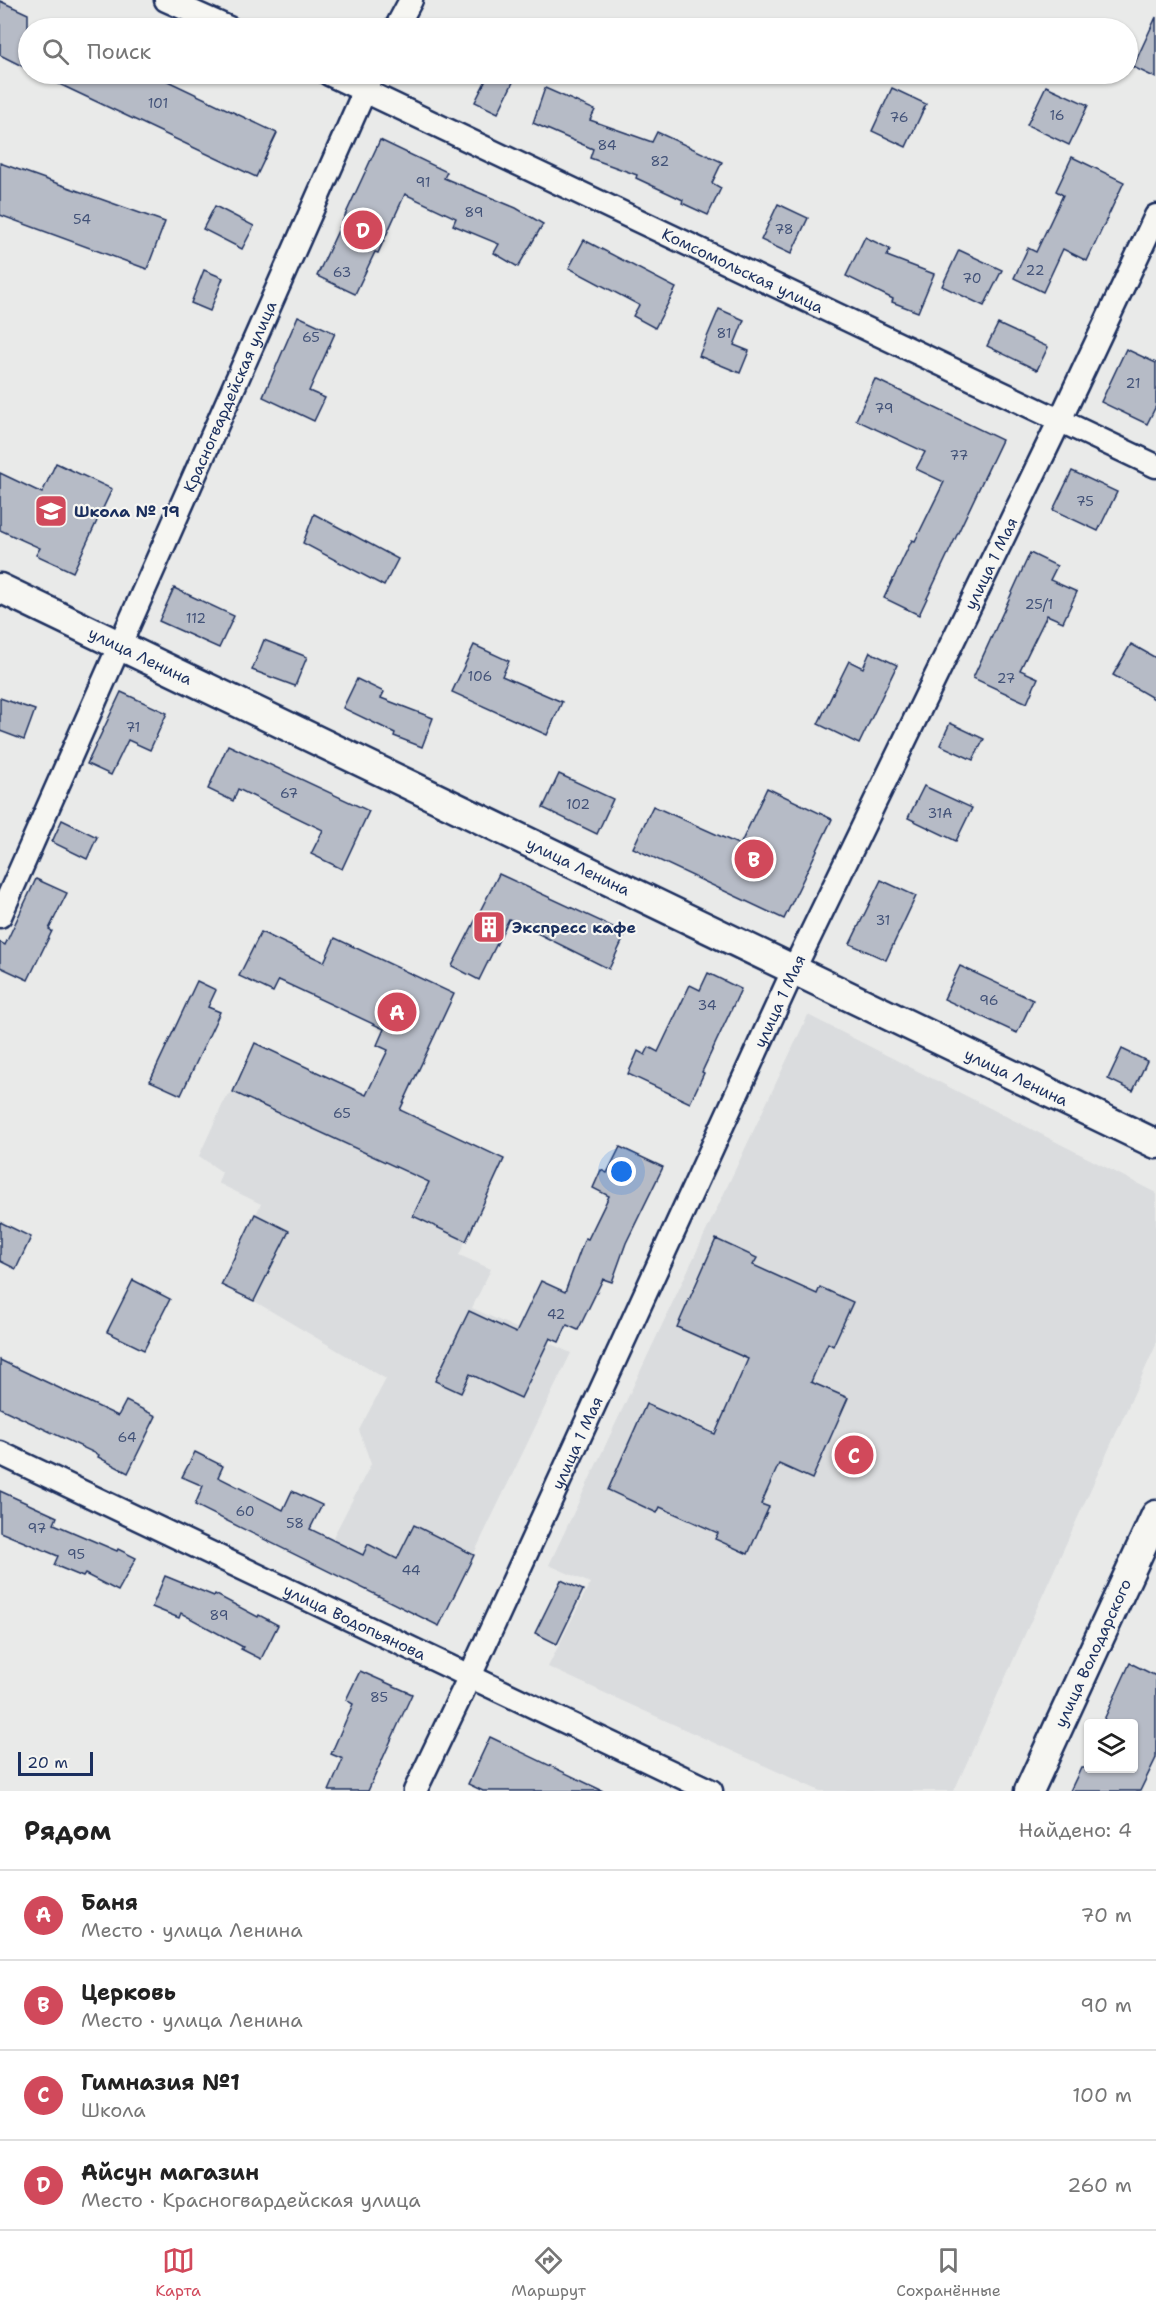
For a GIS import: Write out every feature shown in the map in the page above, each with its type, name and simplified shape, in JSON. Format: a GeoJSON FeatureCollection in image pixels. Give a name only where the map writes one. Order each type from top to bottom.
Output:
{"type":"FeatureCollection","features":[{"type":"Feature","properties":{"kind":"street"},"geometry":{"type":"LineString","coordinates":[[166,0],[206,18]]}},
{"type":"Feature","properties":{"kind":"street"},"geometry":{"type":"LineString","coordinates":[[401,18],[411,0]]}},
{"type":"Feature","properties":{"kind":"street","name":"Красногвардейская улица"},"geometry":{"type":"LineString","coordinates":[[0,916],[367,84]]}},
{"type":"Feature","properties":{"kind":"street","name":"Комсомольская улица"},"geometry":{"type":"LineString","coordinates":[[374,84],[1156,466]]}},
{"type":"Feature","properties":{"kind":"street","name":"улица 1 Мая"},"geometry":{"type":"LineString","coordinates":[[415,1791],[470,1676],[793,971],[1060,420],[1156,216]]}},
{"type":"Feature","properties":{"kind":"street","name":"улица Ленина"},"geometry":{"type":"LineString","coordinates":[[0,588],[1156,1144]]}},
{"type":"Feature","properties":{"kind":"street","name":"улица Водопьянова"},"geometry":{"type":"LineString","coordinates":[[0,1453],[711,1791]]}},
{"type":"Feature","properties":{"kind":"street","name":"улица Володарского"},"geometry":{"type":"LineString","coordinates":[[1029,1791],[1156,1515]]}},
{"type":"Feature","properties":{"kind":"shaded area"},"geometry":{"type":"Polygon","coordinates":[[[808,1015],[1156,1193],[1156,1345],[954,1791],[820,1791],[548,1667],[590,1583],[549,1565],[808,1015]]]}},
{"type":"Feature","properties":{"kind":"shaded area"},"geometry":{"type":"Polygon","coordinates":[[[255,1043],[504,1159],[459,1255],[491,1269],[472,1308],[571,1353],[439,1626],[318,1566],[371,1464],[359,1430],[386,1379],[254,1301],[221,1285],[261,1204],[218,1183],[222,1172],[199,1156],[226,1097],[233,1092],[255,1043]]]}},
{"type":"Feature","properties":{"kind":"building"},"geometry":{"type":"Polygon","coordinates":[[[0,1],[28,14],[28,18],[18,18],[18,64],[0,55],[0,1]]]}},
{"type":"Feature","properties":{"kind":"building"},"geometry":{"type":"Polygon","coordinates":[[[1156,17],[1156,78],[1138,69],[1138,56],[1156,17]]]}},
{"type":"Feature","properties":{"kind":"building"},"geometry":{"type":"Polygon","coordinates":[[[59,84],[174,84],[277,133],[256,177],[59,84]]]}},
{"type":"Feature","properties":{"kind":"building"},"geometry":{"type":"Polygon","coordinates":[[[484,84],[512,84],[498,113],[475,102],[484,84]]]}},
{"type":"Feature","properties":{"kind":"building"},"geometry":{"type":"Polygon","coordinates":[[[1046,86],[1088,105],[1069,145],[1027,125],[1046,86]]]}},
{"type":"Feature","properties":{"kind":"building"},"geometry":{"type":"Polygon","coordinates":[[[545,88],[595,110],[590,120],[652,142],[657,132],[722,162],[712,183],[721,188],[708,215],[682,203],[683,200],[636,178],[637,175],[590,158],[593,149],[533,123],[545,88]]]}},
{"type":"Feature","properties":{"kind":"building"},"geometry":{"type":"Polygon","coordinates":[[[892,88],[926,104],[906,147],[872,131],[892,88]]]}},
{"type":"Feature","properties":{"kind":"building"},"geometry":{"type":"Polygon","coordinates":[[[380,140],[447,172],[444,178],[516,208],[543,224],[518,267],[494,253],[499,244],[453,225],[456,218],[405,194],[378,253],[375,252],[355,294],[317,276],[380,140]]]}},
{"type":"Feature","properties":{"kind":"building"},"geometry":{"type":"Polygon","coordinates":[[[1072,157],[1124,182],[1087,261],[1063,249],[1043,292],[1014,278],[1028,248],[1036,252],[1063,195],[1056,191],[1072,157]]]}},
{"type":"Feature","properties":{"kind":"building"},"geometry":{"type":"Polygon","coordinates":[[[0,163],[165,222],[147,269],[0,215],[0,163]]]}},
{"type":"Feature","properties":{"kind":"building"},"geometry":{"type":"Polygon","coordinates":[[[778,204],[808,218],[791,254],[761,240],[778,204]]]}},
{"type":"Feature","properties":{"kind":"building"},"geometry":{"type":"Polygon","coordinates":[[[215,206],[254,226],[242,249],[203,229],[215,206]]]}},
{"type":"Feature","properties":{"kind":"building"},"geometry":{"type":"Polygon","coordinates":[[[865,237],[890,249],[887,256],[934,274],[918,312],[892,302],[893,299],[846,276],[865,237]]]}},
{"type":"Feature","properties":{"kind":"building"},"geometry":{"type":"Polygon","coordinates":[[[584,240],[676,288],[655,328],[633,316],[639,305],[569,268],[584,240]]]}},
{"type":"Feature","properties":{"kind":"building"},"geometry":{"type":"Polygon","coordinates":[[[959,250],[1002,270],[984,306],[942,286],[959,250]]]}},
{"type":"Feature","properties":{"kind":"building"},"geometry":{"type":"Polygon","coordinates":[[[204,270],[223,278],[210,311],[191,303],[204,270]]]}},
{"type":"Feature","properties":{"kind":"building"},"geometry":{"type":"Polygon","coordinates":[[[719,309],[744,320],[734,345],[749,351],[740,373],[699,356],[719,309]]]}},
{"type":"Feature","properties":{"kind":"building"},"geometry":{"type":"Polygon","coordinates":[[[298,316],[335,333],[309,391],[325,398],[314,421],[263,397],[298,316]]]}},
{"type":"Feature","properties":{"kind":"building"},"geometry":{"type":"Polygon","coordinates":[[[998,324],[1048,347],[1037,370],[987,346],[998,324]]]}},
{"type":"Feature","properties":{"kind":"building"},"geometry":{"type":"Polygon","coordinates":[[[1126,349],[1156,363],[1156,406],[1147,424],[1101,402],[1126,349]]]}},
{"type":"Feature","properties":{"kind":"building"},"geometry":{"type":"Polygon","coordinates":[[[875,379],[1002,440],[919,615],[884,598],[944,482],[916,469],[925,452],[856,420],[875,379]]]}},
{"type":"Feature","properties":{"kind":"building","name":"Школа № 19"},"geometry":{"type":"Polygon","coordinates":[[[56,463],[112,489],[73,572],[36,555],[40,548],[0,530],[0,473],[42,493],[56,463]]]}},
{"type":"Feature","properties":{"kind":"building"},"geometry":{"type":"Polygon","coordinates":[[[1072,471],[1117,492],[1098,531],[1053,510],[1072,471]]]}},
{"type":"Feature","properties":{"kind":"building"},"geometry":{"type":"Polygon","coordinates":[[[314,514],[398,559],[384,586],[303,543],[314,514]]]}},
{"type":"Feature","properties":{"kind":"building"},"geometry":{"type":"Polygon","coordinates":[[[1030,553],[1057,566],[1050,580],[1077,592],[1063,622],[1047,615],[1020,670],[1038,678],[1027,703],[973,678],[1030,553]]]}},
{"type":"Feature","properties":{"kind":"building"},"geometry":{"type":"Polygon","coordinates":[[[174,588],[234,616],[219,648],[159,621],[174,588]]]}},
{"type":"Feature","properties":{"kind":"building"},"geometry":{"type":"Polygon","coordinates":[[[264,640],[307,657],[295,686],[252,670],[264,640]]]}},
{"type":"Feature","properties":{"kind":"building"},"geometry":{"type":"Polygon","coordinates":[[[1131,644],[1156,658],[1156,700],[1113,675],[1131,644]]]}},
{"type":"Feature","properties":{"kind":"building"},"geometry":{"type":"Polygon","coordinates":[[[474,645],[509,661],[502,676],[562,702],[547,735],[452,692],[474,645]]]}},
{"type":"Feature","properties":{"kind":"building"},"geometry":{"type":"Polygon","coordinates":[[[870,652],[897,665],[859,744],[818,724],[849,661],[863,668],[870,652]]]}},
{"type":"Feature","properties":{"kind":"building"},"geometry":{"type":"Polygon","coordinates":[[[357,679],[384,692],[381,698],[433,718],[422,747],[394,736],[395,733],[343,708],[357,679]]]}},
{"type":"Feature","properties":{"kind":"building"},"geometry":{"type":"Polygon","coordinates":[[[121,692],[167,713],[150,750],[128,740],[111,775],[87,764],[121,692]]]}},
{"type":"Feature","properties":{"kind":"building"},"geometry":{"type":"Polygon","coordinates":[[[0,698],[35,710],[24,740],[0,731],[0,698]]]}},
{"type":"Feature","properties":{"kind":"building"},"geometry":{"type":"Polygon","coordinates":[[[950,723],[984,739],[973,760],[940,745],[950,723]]]}},
{"type":"Feature","properties":{"kind":"building"},"geometry":{"type":"Polygon","coordinates":[[[228,745],[369,811],[342,869],[311,854],[323,830],[238,789],[233,801],[208,789],[228,745]]]}},
{"type":"Feature","properties":{"kind":"building"},"geometry":{"type":"Polygon","coordinates":[[[559,774],[613,799],[597,834],[543,808],[559,774]]]}},
{"type":"Feature","properties":{"kind":"building"},"geometry":{"type":"Polygon","coordinates":[[[924,786],[972,808],[956,841],[908,818],[924,786]]]}},
{"type":"Feature","properties":{"kind":"building"},"geometry":{"type":"Polygon","coordinates":[[[767,788],[832,819],[784,919],[633,848],[653,806],[740,845],[767,788]]]}},
{"type":"Feature","properties":{"kind":"building"},"geometry":{"type":"Polygon","coordinates":[[[62,820],[97,837],[87,859],[52,842],[62,820]]]}},
{"type":"Feature","properties":{"kind":"building"},"geometry":{"type":"Polygon","coordinates":[[[499,874],[626,933],[609,969],[509,919],[479,980],[452,966],[499,874]]]}},
{"type":"Feature","properties":{"kind":"building"},"geometry":{"type":"Polygon","coordinates":[[[36,879],[67,893],[49,929],[52,931],[28,980],[0,967],[0,942],[5,945],[36,879]]]}},
{"type":"Feature","properties":{"kind":"building"},"geometry":{"type":"Polygon","coordinates":[[[881,880],[916,896],[886,960],[850,944],[881,880]]]}},
{"type":"Feature","properties":{"kind":"building"},"geometry":{"type":"Polygon","coordinates":[[[261,932],[324,962],[335,938],[454,994],[400,1110],[504,1159],[466,1241],[413,1216],[429,1182],[233,1092],[255,1043],[366,1095],[388,1050],[377,1045],[384,1029],[279,980],[273,992],[239,976],[261,932]]]}},
{"type":"Feature","properties":{"kind":"building"},"geometry":{"type":"Polygon","coordinates":[[[960,966],[1033,1000],[1017,1033],[944,999],[960,966]]]}},
{"type":"Feature","properties":{"kind":"building"},"geometry":{"type":"Polygon","coordinates":[[[708,973],[741,989],[690,1103],[628,1074],[638,1051],[645,1055],[649,1047],[658,1052],[690,985],[700,990],[708,973]]]}},
{"type":"Feature","properties":{"kind":"building"},"geometry":{"type":"Polygon","coordinates":[[[197,981],[216,990],[208,1007],[220,1012],[181,1095],[150,1081],[197,981]]]}},
{"type":"Feature","properties":{"kind":"building"},"geometry":{"type":"Polygon","coordinates":[[[1122,1049],[1147,1061],[1133,1091],[1108,1079],[1122,1049]]]}},
{"type":"Feature","properties":{"kind":"building"},"geometry":{"type":"Polygon","coordinates":[[[620,1147],[663,1167],[626,1243],[612,1282],[603,1279],[578,1330],[567,1325],[559,1342],[550,1338],[521,1398],[470,1374],[461,1393],[435,1381],[469,1311],[516,1333],[541,1281],[565,1292],[585,1238],[588,1239],[609,1196],[593,1188],[601,1170],[607,1173],[620,1147]]]}},
{"type":"Feature","properties":{"kind":"building"},"geometry":{"type":"Polygon","coordinates":[[[255,1214],[289,1231],[254,1301],[221,1285],[255,1214]]]}},
{"type":"Feature","properties":{"kind":"building"},"geometry":{"type":"Polygon","coordinates":[[[0,1222],[31,1237],[16,1269],[0,1261],[0,1222]]]}},
{"type":"Feature","properties":{"kind":"building"},"geometry":{"type":"Polygon","coordinates":[[[716,1239],[757,1258],[753,1265],[817,1294],[820,1287],[853,1302],[833,1346],[828,1343],[811,1382],[848,1398],[812,1479],[779,1464],[761,1504],[769,1507],[748,1554],[715,1539],[718,1533],[660,1507],[657,1513],[608,1490],[646,1404],[715,1434],[748,1359],[677,1327],[716,1239]]]}},
{"type":"Feature","properties":{"kind":"building"},"geometry":{"type":"Polygon","coordinates":[[[133,1280],[170,1299],[144,1350],[107,1332],[133,1280]]]}},
{"type":"Feature","properties":{"kind":"building"},"geometry":{"type":"Polygon","coordinates":[[[0,1360],[118,1416],[126,1401],[156,1416],[128,1473],[98,1457],[99,1455],[0,1408],[0,1360]]]}},
{"type":"Feature","properties":{"kind":"building"},"geometry":{"type":"Polygon","coordinates":[[[195,1452],[223,1466],[218,1477],[283,1510],[292,1491],[322,1505],[310,1529],[363,1555],[368,1544],[397,1559],[414,1525],[474,1555],[439,1626],[195,1505],[203,1486],[182,1477],[195,1452]]]}},
{"type":"Feature","properties":{"kind":"building"},"geometry":{"type":"Polygon","coordinates":[[[0,1491],[57,1517],[54,1524],[136,1558],[118,1591],[85,1574],[83,1577],[54,1565],[58,1556],[0,1532],[0,1491]]]}},
{"type":"Feature","properties":{"kind":"building"},"geometry":{"type":"Polygon","coordinates":[[[165,1576],[214,1596],[215,1594],[278,1625],[261,1659],[181,1613],[179,1618],[152,1607],[165,1576]]]}},
{"type":"Feature","properties":{"kind":"building"},"geometry":{"type":"Polygon","coordinates":[[[561,1580],[583,1590],[557,1644],[535,1633],[561,1580]]]}},
{"type":"Feature","properties":{"kind":"building"},"geometry":{"type":"Polygon","coordinates":[[[1130,1663],[1156,1676],[1156,1758],[1140,1791],[1070,1791],[1081,1768],[1084,1768],[1084,1773],[1138,1773],[1138,1719],[1104,1719],[1130,1663]]]}},
{"type":"Feature","properties":{"kind":"building"},"geometry":{"type":"Polygon","coordinates":[[[360,1671],[412,1694],[368,1791],[329,1791],[343,1759],[331,1754],[353,1704],[346,1700],[360,1671]]]}},
{"type":"Feature","properties":{"kind":"building"},"geometry":{"type":"Polygon","coordinates":[[[490,1737],[603,1791],[483,1791],[468,1784],[490,1737]]]}},
{"type":"Feature","properties":{"kind":"place","name":"Айсун магазин"},"geometry":{"type":"Point","coordinates":[363,230]}},
{"type":"Feature","properties":{"kind":"place","name":"Школа № 19"},"geometry":{"type":"Point","coordinates":[51,511]}},
{"type":"Feature","properties":{"kind":"place","name":"Церковь"},"geometry":{"type":"Point","coordinates":[754,859]}},
{"type":"Feature","properties":{"kind":"place","name":"Экспресс кафе"},"geometry":{"type":"Point","coordinates":[489,927]}},
{"type":"Feature","properties":{"kind":"place","name":"Баня"},"geometry":{"type":"Point","coordinates":[397,1012]}},
{"type":"Feature","properties":{"kind":"place","name":"Гимназия №1"},"geometry":{"type":"Point","coordinates":[854,1455]}}]}
